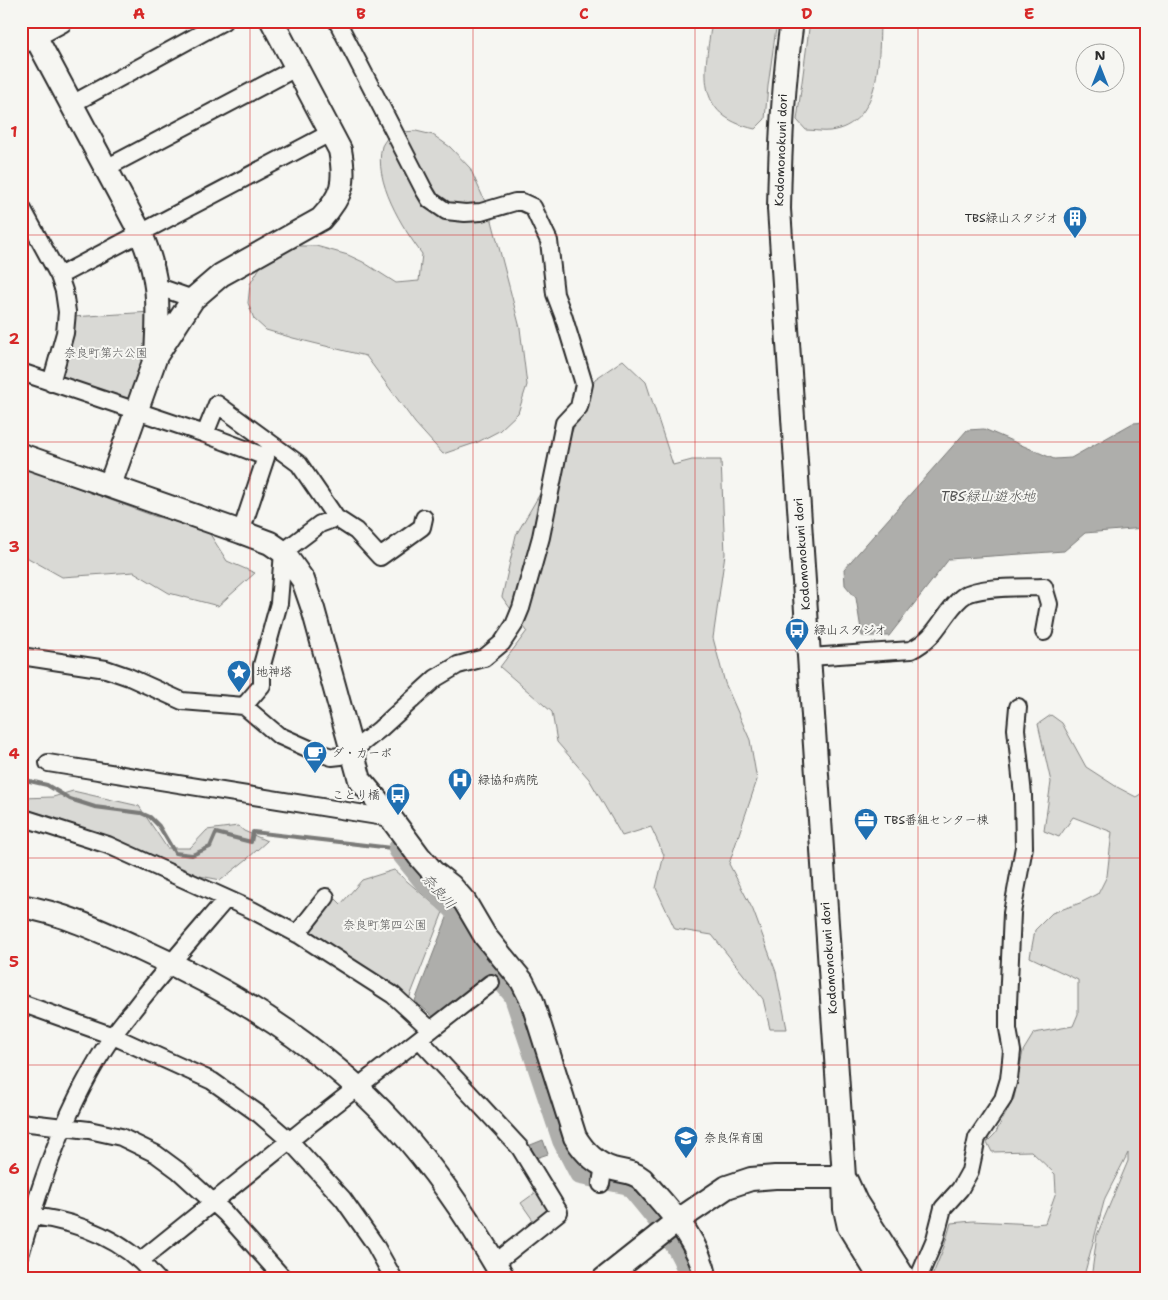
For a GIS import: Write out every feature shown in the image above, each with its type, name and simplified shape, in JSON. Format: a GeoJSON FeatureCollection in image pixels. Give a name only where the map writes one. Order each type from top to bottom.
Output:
{"type":"FeatureCollection","features":[{"type":"Feature","properties":{"kind":"street"},"geometry":{"type":"LineString","coordinates":[[61,21],[28,33],[72,104],[142,234],[151,259],[156,286],[158,316],[156,356]]}},
{"type":"Feature","properties":{"kind":"street"},"geometry":{"type":"LineString","coordinates":[[72,104],[224,21]]}},
{"type":"Feature","properties":{"kind":"street"},"geometry":{"type":"LineString","coordinates":[[110,485],[138,411],[156,356],[193,298],[221,275],[321,219],[342,190],[340,150],[272,21]]}},
{"type":"Feature","properties":{"kind":"street"},"geometry":{"type":"LineString","coordinates":[[21,656],[106,669],[129,677],[182,701],[244,706],[278,734],[316,752],[332,757],[352,752],[436,678],[458,664],[484,658],[502,643],[514,625],[521,608],[541,537],[564,423],[579,407],[584,384],[564,315],[555,294],[549,241],[533,208],[522,202],[481,212],[465,213],[446,211],[430,200],[337,21]]}},
{"type":"Feature","properties":{"kind":"street","name":"Kodomonokuni dori"},"geometry":{"type":"LineString","coordinates":[[792,21],[780,138],[779,209],[845,1209],[849,1227],[881,1279]]}},
{"type":"Feature","properties":{"kind":"street"},"geometry":{"type":"LineString","coordinates":[[106,168],[296,68]]}},
{"type":"Feature","properties":{"kind":"street"},"geometry":{"type":"LineString","coordinates":[[59,276],[142,234],[332,132]]}},
{"type":"Feature","properties":{"kind":"street"},"geometry":{"type":"LineString","coordinates":[[21,206],[59,276],[64,291],[67,312],[61,351],[51,382]]}},
{"type":"Feature","properties":{"kind":"street"},"geometry":{"type":"LineString","coordinates":[[156,286],[193,298]]}},
{"type":"Feature","properties":{"kind":"street"},"geometry":{"type":"LineString","coordinates":[[21,372],[205,434],[266,457],[241,532]]}},
{"type":"Feature","properties":{"kind":"street"},"geometry":{"type":"LineString","coordinates":[[205,434],[216,404],[299,464],[336,518],[356,531],[380,557],[422,527],[424,518]]}},
{"type":"Feature","properties":{"kind":"street"},"geometry":{"type":"LineString","coordinates":[[21,455],[241,532],[270,543],[283,552],[303,580],[314,609],[360,780],[419,856],[465,902],[485,936],[522,982],[532,1001],[575,1137],[583,1150],[594,1160],[603,1174],[637,1174],[670,1227],[697,1250],[706,1279]]}},
{"type":"Feature","properties":{"kind":"street"},"geometry":{"type":"LineString","coordinates":[[244,706],[262,685],[262,665],[279,603],[283,552],[320,524],[336,518]]}},
{"type":"Feature","properties":{"kind":"street"},"geometry":{"type":"LineString","coordinates":[[810,657],[911,650],[929,639],[962,597],[976,590],[1044,587],[1049,604],[1044,632]]}},
{"type":"Feature","properties":{"kind":"street"},"geometry":{"type":"LineString","coordinates":[[918,1279],[935,1239],[943,1208],[960,1189],[970,1170],[977,1138],[1003,1099],[1009,1080],[1012,1051],[1008,1030],[1012,913],[1024,847],[1022,837],[1024,795],[1016,729],[1018,707]]}},
{"type":"Feature","properties":{"kind":"street"},"geometry":{"type":"LineString","coordinates":[[48,763],[390,818]]}},
{"type":"Feature","properties":{"kind":"street"},"geometry":{"type":"LineString","coordinates":[[21,817],[108,846],[252,910],[297,934],[392,995],[520,1148],[559,1212],[500,1271],[454,1199],[395,1125],[358,1088],[318,1053],[256,1010],[170,963],[67,918],[21,906]]}},
{"type":"Feature","properties":{"kind":"street"},"geometry":{"type":"LineString","coordinates":[[297,934],[326,897]]}},
{"type":"Feature","properties":{"kind":"street"},"geometry":{"type":"LineString","coordinates":[[21,1252],[26,1215],[63,1128],[89,1074],[113,1036],[170,963],[226,899]]}},
{"type":"Feature","properties":{"kind":"street"},"geometry":{"type":"LineString","coordinates":[[140,1261],[289,1140],[358,1088],[491,982]]}},
{"type":"Feature","properties":{"kind":"street"},"geometry":{"type":"LineString","coordinates":[[21,1004],[113,1036],[212,1081],[259,1114],[289,1140],[358,1218],[394,1279]]}},
{"type":"Feature","properties":{"kind":"street"},"geometry":{"type":"LineString","coordinates":[[21,1122],[89,1130],[121,1137],[156,1154],[180,1170],[238,1228],[284,1279]]}},
{"type":"Feature","properties":{"kind":"street"},"geometry":{"type":"LineString","coordinates":[[604,1279],[670,1227],[718,1192],[734,1184],[775,1177],[844,1177]]}},
{"type":"Feature","properties":{"kind":"street","name":"Kodomonokuni dori"},"geometry":{"type":"LineString","coordinates":[[844,1177],[856,1202],[905,1279]]}},
{"type":"Feature","properties":{"kind":"street"},"geometry":{"type":"LineString","coordinates":[[26,1215],[66,1222],[115,1242],[140,1261],[157,1279]]}},
{"type":"Feature","properties":{"kind":"green space"},"geometry":{"type":"Polygon","coordinates":[[[712,21],[777,21],[765,119],[755,129],[735,122],[721,113],[712,102],[707,88],[706,73],[712,21]]]}},
{"type":"Feature","properties":{"kind":"green space"},"geometry":{"type":"Polygon","coordinates":[[[810,21],[880,21],[877,71],[874,88],[868,103],[859,116],[847,126],[830,131],[806,130],[797,120],[810,21]]]}},
{"type":"Feature","properties":{"kind":"green space"},"geometry":{"type":"Polygon","coordinates":[[[416,131],[433,135],[450,147],[470,168],[490,213],[520,328],[527,385],[518,413],[499,431],[478,442],[443,454],[415,423],[366,356],[266,330],[254,319],[248,303],[250,284],[262,264],[287,246],[316,246],[348,255],[363,262],[396,283],[419,281],[422,254],[406,231],[391,203],[385,188],[380,160],[382,146],[391,133],[416,131]]]}},
{"type":"Feature","properties":{"kind":"green space","name":"奈良町第六公園"},"geometry":{"type":"Polygon","coordinates":[[[151,312],[147,351],[134,399],[126,402],[61,381],[59,373],[72,317],[151,312]]]}},
{"type":"Feature","properties":{"kind":"green space"},"geometry":{"type":"Polygon","coordinates":[[[623,360],[646,382],[673,465],[692,460],[721,460],[725,554],[713,638],[725,683],[750,740],[757,780],[729,864],[753,910],[776,972],[787,1029],[770,1029],[763,999],[712,935],[675,929],[656,888],[664,855],[651,827],[622,836],[589,779],[557,742],[552,712],[500,667],[527,631],[502,597],[516,535],[559,461],[595,379],[623,360]]]}},
{"type":"Feature","properties":{"kind":"green space"},"geometry":{"type":"Polygon","coordinates":[[[21,467],[154,516],[208,531],[227,561],[255,573],[218,606],[169,593],[134,572],[62,577],[21,554],[21,467]]]}},
{"type":"Feature","properties":{"kind":"green space"},"geometry":{"type":"Polygon","coordinates":[[[1051,715],[1062,723],[1086,767],[1136,797],[1147,790],[1147,1279],[1091,1279],[1097,1235],[1128,1161],[1128,1153],[1105,1198],[1085,1272],[1086,1279],[931,1279],[951,1223],[973,1221],[1045,1223],[1056,1192],[1055,1174],[1031,1151],[992,1152],[987,1142],[995,1134],[1014,1098],[1023,1051],[1034,1033],[1073,1026],[1078,1014],[1078,980],[1030,957],[1035,930],[1052,913],[1098,894],[1107,876],[1112,832],[1073,817],[1059,837],[1044,831],[1051,782],[1038,724],[1051,715]]]}},
{"type":"Feature","properties":{"kind":"green space"},"geometry":{"type":"Polygon","coordinates":[[[73,791],[139,806],[167,848],[190,848],[207,830],[238,826],[244,831],[267,841],[221,880],[200,876],[53,817],[21,808],[21,798],[53,797],[73,791]]]}},
{"type":"Feature","properties":{"kind":"green space","name":"奈良町第四公園"},"geometry":{"type":"Polygon","coordinates":[[[394,870],[443,912],[409,999],[396,987],[337,950],[310,930],[336,899],[341,904],[362,880],[394,870]]]}},
{"type":"Feature","properties":{"kind":"green space"},"geometry":{"type":"Polygon","coordinates":[[[539,1190],[549,1206],[548,1215],[535,1223],[521,1203],[539,1190]]]}},
{"type":"Feature","properties":{"kind":"water","name":"TBS緑山遊水地"},"geometry":{"type":"Polygon","coordinates":[[[1147,422],[1147,525],[1144,528],[1085,533],[1064,551],[949,559],[889,636],[862,636],[856,598],[845,585],[844,569],[967,430],[984,429],[1054,459],[1071,458],[1133,423],[1147,422]]]}},
{"type":"Feature","properties":{"kind":"water"},"geometry":{"type":"Polygon","coordinates":[[[448,915],[486,974],[435,1018],[415,1001],[448,915]]]}},
{"type":"Feature","properties":{"kind":"water"},"geometry":{"type":"Polygon","coordinates":[[[543,1140],[548,1154],[533,1159],[528,1146],[543,1140]]]}},
{"type":"Feature","properties":{"kind":"waterway","name":"奈良川"},"geometry":{"type":"LineString","coordinates":[[21,779],[47,785],[70,799],[95,807],[141,813],[150,817],[159,826],[175,853],[192,855],[210,847],[216,833],[251,842],[253,832],[400,849]]}},
{"type":"Feature","properties":{"kind":"waterway","name":"奈良川"},"geometry":{"type":"LineString","coordinates":[[400,849],[424,879],[455,908],[487,960],[515,994],[564,1140],[581,1173],[630,1183],[674,1240],[682,1253],[691,1279]]}},
{"type":"Feature","properties":{"kind":"place","name":"TBS緑山スタジオ"},"geometry":{"type":"Point","coordinates":[1075,239]}},
{"type":"Feature","properties":{"kind":"place","name":"緑山スタジオ"},"geometry":{"type":"Point","coordinates":[797,651]}},
{"type":"Feature","properties":{"kind":"place","name":"地神塔"},"geometry":{"type":"Point","coordinates":[239,693]}},
{"type":"Feature","properties":{"kind":"place","name":"ダ・カーポ"},"geometry":{"type":"Point","coordinates":[315,774]}},
{"type":"Feature","properties":{"kind":"place","name":"緑協和病院"},"geometry":{"type":"Point","coordinates":[460,801]}},
{"type":"Feature","properties":{"kind":"place","name":"ことり橋"},"geometry":{"type":"Point","coordinates":[398,816]}},
{"type":"Feature","properties":{"kind":"place","name":"TBS番組センター棟"},"geometry":{"type":"Point","coordinates":[866,841]}},
{"type":"Feature","properties":{"kind":"place","name":"奈良保育園"},"geometry":{"type":"Point","coordinates":[686,1159]}}]}
